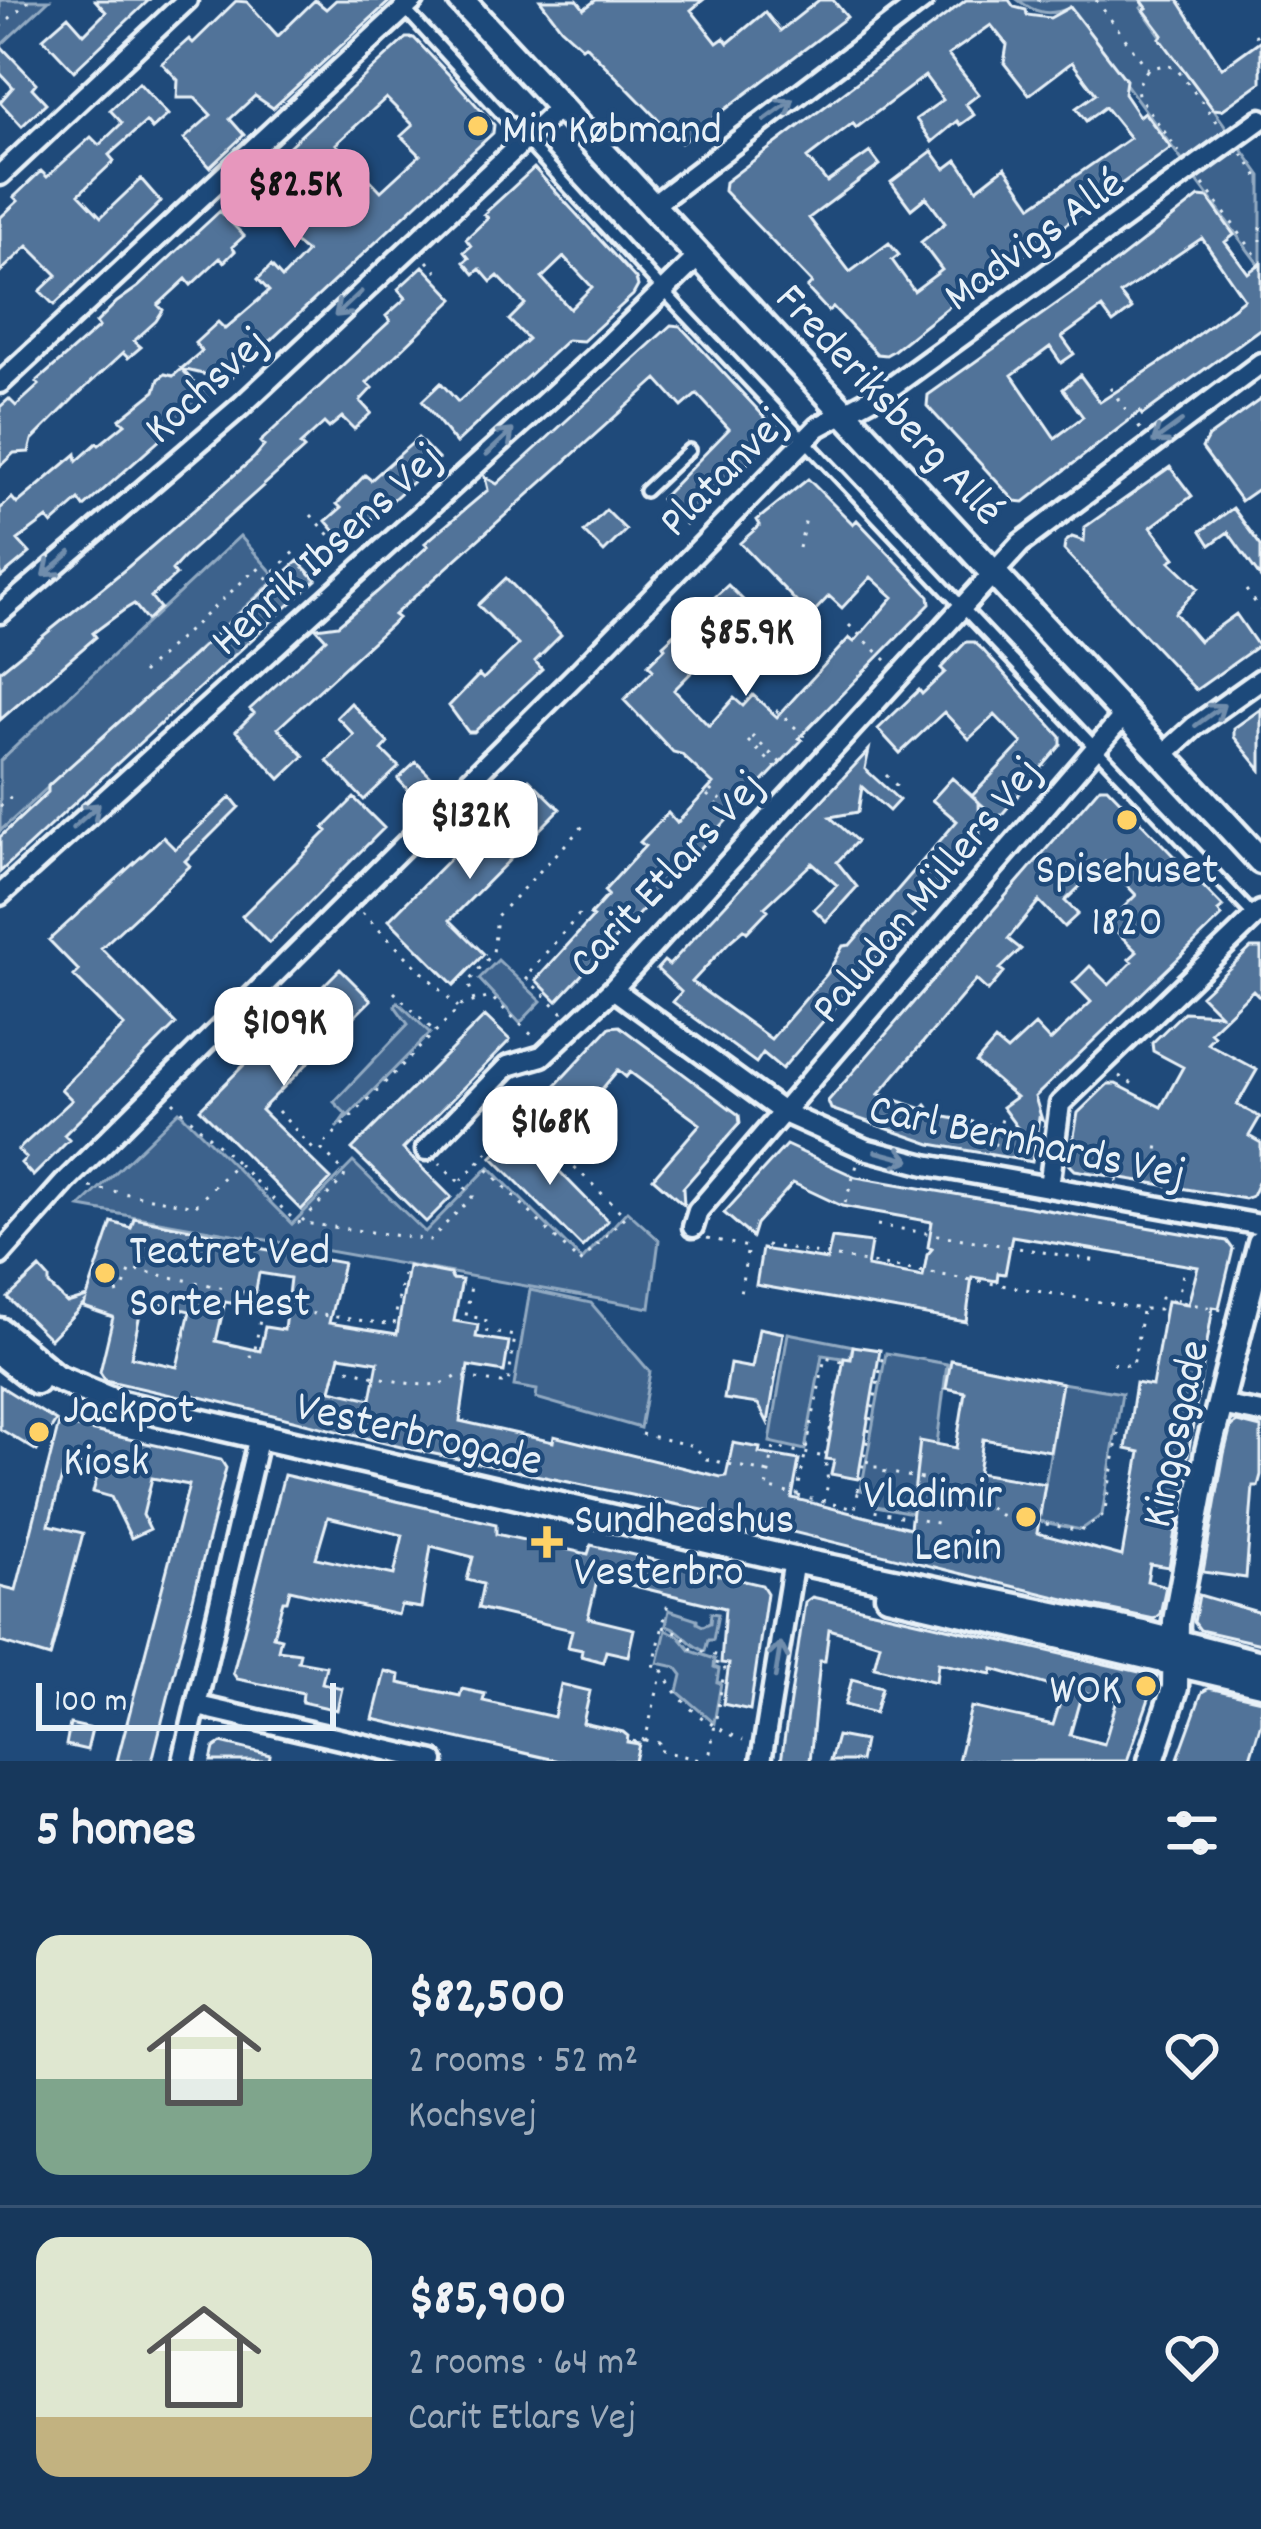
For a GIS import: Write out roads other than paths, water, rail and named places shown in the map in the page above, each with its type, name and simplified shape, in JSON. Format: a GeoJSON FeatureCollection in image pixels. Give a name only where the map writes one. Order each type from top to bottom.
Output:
{"type":"FeatureCollection","features":[{"type":"Feature","properties":{"kind":"street"},"geometry":{"type":"LineString","coordinates":[[0,176],[188,0]]}},
{"type":"Feature","properties":{"kind":"street"},"geometry":{"type":"LineString","coordinates":[[652,206],[923,0]]}},
{"type":"Feature","properties":{"kind":"street","name":"Frederiksberg Allé"},"geometry":{"type":"LineString","coordinates":[[467,2],[1261,861]]}},
{"type":"Feature","properties":{"kind":"street"},"geometry":{"type":"LineString","coordinates":[[0,383],[410,4]]}},
{"type":"Feature","properties":{"kind":"street","name":"Kochsvej"},"geometry":{"type":"LineString","coordinates":[[0,613],[241,406],[560,106]]}},
{"type":"Feature","properties":{"kind":"street","name":"Madvigs Allé"},"geometry":{"type":"LineString","coordinates":[[845,412],[890,388],[1261,119]]}},
{"type":"Feature","properties":{"kind":"street","name":"Henrik Ibsens Vej"},"geometry":{"type":"LineString","coordinates":[[0,895],[699,256]]}},
{"type":"Feature","properties":{"kind":"street","name":"Carit Etlars Vej"},"geometry":{"type":"LineString","coordinates":[[426,1150],[508,1066],[535,1061],[613,989],[1021,543],[1261,362]]}},
{"type":"Feature","properties":{"kind":"street","name":"Platanvej"},"geometry":{"type":"LineString","coordinates":[[0,1255],[65,1182],[595,656],[806,439],[824,422],[845,412]]}},
{"type":"Feature","properties":{"kind":"street"},"geometry":{"type":"LineString","coordinates":[[1163,754],[1261,679]]}},
{"type":"Feature","properties":{"kind":"street","name":"Paludan Müllers Vej"},"geometry":{"type":"LineString","coordinates":[[784,1113],[1125,714]]}},
{"type":"Feature","properties":{"kind":"street"},"geometry":{"type":"LineString","coordinates":[[1049,1187],[1060,1104],[1259,917]]}},
{"type":"Feature","properties":{"kind":"street","name":"Carl Bernhards Vej"},"geometry":{"type":"LineString","coordinates":[[613,989],[784,1113],[865,1149],[986,1176],[1261,1225]]}},
{"type":"Feature","properties":{"kind":"street"},"geometry":{"type":"LineString","coordinates":[[694,1233],[698,1211],[784,1113]]}},
{"type":"Feature","properties":{"kind":"street","name":"Kingosgade"},"geometry":{"type":"LineString","coordinates":[[1151,1761],[1175,1688],[1175,1652],[1208,1451],[1261,1243]]}},
{"type":"Feature","properties":{"kind":"street","name":"Vesterbrogade"},"geometry":{"type":"LineString","coordinates":[[0,1331],[46,1371],[80,1390],[257,1444]]}},
{"type":"Feature","properties":{"kind":"street","name":"Vesterbrogade"},"geometry":{"type":"LineString","coordinates":[[0,1353],[35,1381],[88,1408],[1175,1652],[1261,1664]]}},
{"type":"Feature","properties":{"kind":"street"},"geometry":{"type":"LineString","coordinates":[[1221,1405],[1261,1413]]}},
{"type":"Feature","properties":{"kind":"street"},"geometry":{"type":"LineString","coordinates":[[183,1761],[257,1444]]}},
{"type":"Feature","properties":{"kind":"street"},"geometry":{"type":"LineString","coordinates":[[761,1761],[793,1566]]}},
{"type":"Feature","properties":{"kind":"street","name":"Vesterbrogade"},"geometry":{"type":"LineString","coordinates":[[1175,1652],[1261,1683]]}},
{"type":"Feature","properties":{"kind":"street"},"geometry":{"type":"LineString","coordinates":[[198,1706],[371,1754],[434,1761]]}},
{"type":"Feature","properties":{"kind":"lane"},"geometry":{"type":"LineString","coordinates":[[410,4],[663,290],[1259,917]]}},
{"type":"Feature","properties":{"kind":"lane"},"geometry":{"type":"LineString","coordinates":[[645,491],[688,450]]}},
{"type":"Feature","properties":{"kind":"place","name":"Min Købmand"},"geometry":{"type":"Point","coordinates":[478,126]}},
{"type":"Feature","properties":{"kind":"place","name":"Spisehuset 1820"},"geometry":{"type":"Point","coordinates":[1127,820]}},
{"type":"Feature","properties":{"kind":"place","name":"Teatret Ved Sorte Hest"},"geometry":{"type":"Point","coordinates":[105,1273]}},
{"type":"Feature","properties":{"kind":"place","name":"Jackpot Kiosk"},"geometry":{"type":"Point","coordinates":[39,1432]}},
{"type":"Feature","properties":{"kind":"place","name":"Vladimir Lenin"},"geometry":{"type":"Point","coordinates":[1026,1517]}},
{"type":"Feature","properties":{"kind":"place","name":"Sundhedshus Vesterbro"},"geometry":{"type":"Point","coordinates":[547,1542]}},
{"type":"Feature","properties":{"kind":"place","name":"WOK"},"geometry":{"type":"Point","coordinates":[1146,1686]}}]}
